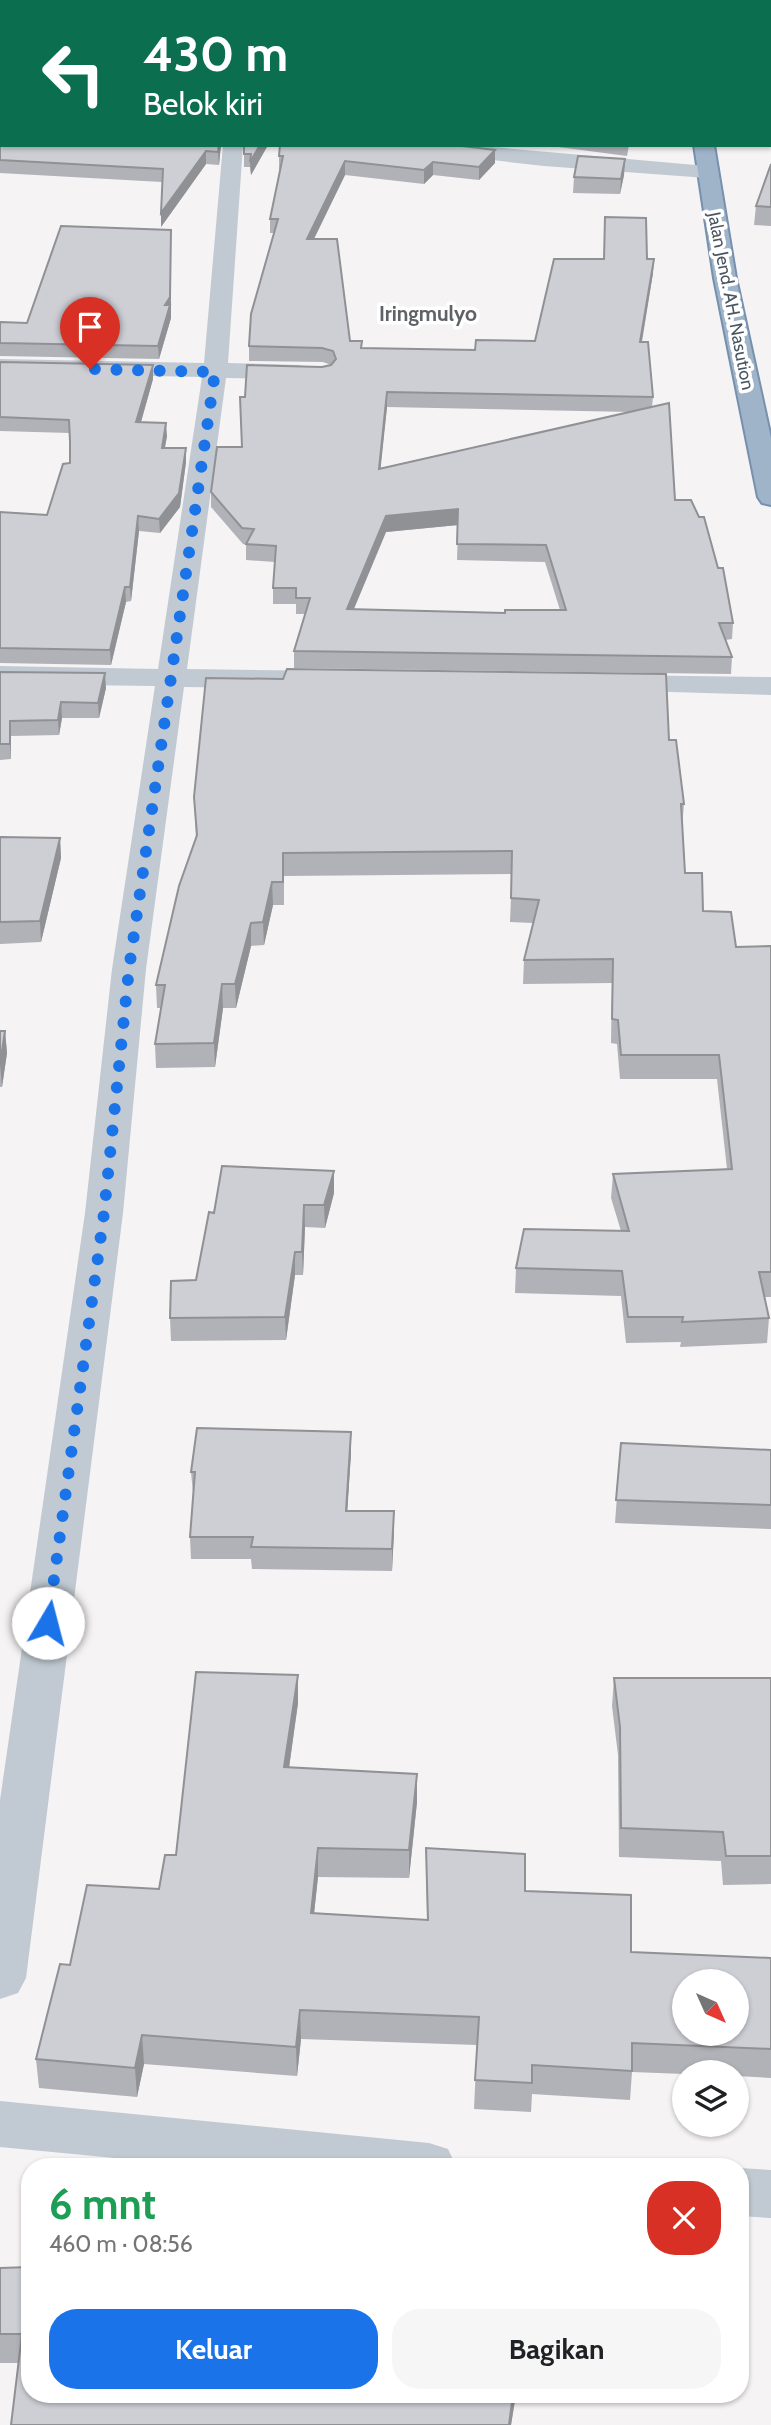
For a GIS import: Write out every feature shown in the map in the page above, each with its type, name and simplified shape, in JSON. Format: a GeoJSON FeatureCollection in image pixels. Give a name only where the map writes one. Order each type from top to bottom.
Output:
{"type":"FeatureCollection","features":[{"type":"Feature","properties":{"kind":"highway","name":"Jalan Jend. AH. Nasution"},"geometry":{"type":"LineString","coordinates":[[704,147],[737,348],[755,417],[771,497]]}},
{"type":"Feature","properties":{"kind":"street"},"geometry":{"type":"LineString","coordinates":[[0,1978],[104,1213],[129,969],[215,372],[233,147]]}},
{"type":"Feature","properties":{"kind":"street"},"geometry":{"type":"LineString","coordinates":[[430,147],[544,160],[707,172]]}},
{"type":"Feature","properties":{"kind":"street"},"geometry":{"type":"LineString","coordinates":[[0,366],[322,372]]}},
{"type":"Feature","properties":{"kind":"street"},"geometry":{"type":"LineString","coordinates":[[0,675],[367,680]]}},
{"type":"Feature","properties":{"kind":"street"},"geometry":{"type":"LineString","coordinates":[[589,683],[771,686]]}},
{"type":"Feature","properties":{"kind":"street"},"geometry":{"type":"LineString","coordinates":[[0,2124],[347,2158]]}},
{"type":"Feature","properties":{"kind":"street"},"geometry":{"type":"LineString","coordinates":[[749,2193],[771,2194]]}},
{"type":"Feature","properties":{"kind":"building"},"geometry":{"type":"Polygon","coordinates":[[[0,147],[219,147],[218,152],[206,151],[161,213],[163,169],[0,160],[0,147]]]}},
{"type":"Feature","properties":{"kind":"building"},"geometry":{"type":"Polygon","coordinates":[[[244,147],[259,147],[250,162],[251,154],[244,154],[244,147]]]}},
{"type":"Feature","properties":{"kind":"building"},"geometry":{"type":"Polygon","coordinates":[[[280,147],[470,147],[495,150],[479,167],[433,162],[424,170],[345,161],[307,239],[337,239],[350,341],[362,341],[361,348],[475,350],[476,340],[535,341],[554,259],[604,259],[605,217],[646,218],[647,259],[654,259],[640,342],[648,342],[653,397],[387,392],[379,469],[669,403],[675,500],[691,500],[699,517],[704,517],[718,568],[723,568],[733,623],[719,623],[732,657],[294,651],[310,598],[296,598],[296,588],[273,588],[276,546],[246,544],[254,529],[242,528],[211,492],[217,447],[242,447],[240,397],[245,397],[247,365],[322,367],[331,365],[336,359],[333,351],[322,348],[249,346],[251,314],[278,219],[270,219],[283,156],[279,156],[280,147]],[[458,509],[386,516],[347,609],[505,613],[505,610],[566,610],[546,545],[457,544],[458,509]]]}},
{"type":"Feature","properties":{"kind":"building"},"geometry":{"type":"Polygon","coordinates":[[[578,156],[625,159],[621,179],[574,177],[578,156]]]}},
{"type":"Feature","properties":{"kind":"building"},"geometry":{"type":"Polygon","coordinates":[[[771,164],[771,207],[756,206],[771,164]]]}},
{"type":"Feature","properties":{"kind":"building"},"geometry":{"type":"Polygon","coordinates":[[[61,226],[171,230],[170,297],[165,305],[170,305],[158,346],[0,343],[0,322],[27,323],[61,226]]]}},
{"type":"Feature","properties":{"kind":"building"},"geometry":{"type":"Polygon","coordinates":[[[0,362],[153,365],[136,422],[166,423],[162,448],[186,448],[179,493],[159,519],[138,516],[130,587],[125,587],[110,650],[0,648],[0,512],[47,515],[63,464],[70,463],[70,441],[69,420],[0,417],[0,362]]]}},
{"type":"Feature","properties":{"kind":"building"},"geometry":{"type":"Polygon","coordinates":[[[287,669],[666,674],[669,740],[676,740],[684,804],[681,804],[685,873],[702,873],[703,911],[731,912],[736,947],[771,946],[771,1272],[759,1272],[769,1318],[682,1322],[683,1317],[628,1317],[622,1271],[516,1268],[524,1229],[629,1231],[613,1174],[732,1169],[719,1055],[621,1055],[618,1020],[612,1019],[613,959],[524,960],[539,900],[511,898],[512,851],[283,853],[283,882],[272,882],[263,922],[251,923],[235,984],[222,984],[214,1043],[155,1044],[165,985],[156,985],[179,886],[197,835],[194,797],[206,678],[283,679],[287,669]]]}},
{"type":"Feature","properties":{"kind":"building"},"geometry":{"type":"Polygon","coordinates":[[[0,672],[105,673],[98,703],[61,702],[58,720],[10,721],[10,744],[0,744],[0,672]]]}},
{"type":"Feature","properties":{"kind":"building"},"geometry":{"type":"Polygon","coordinates":[[[0,837],[60,838],[40,921],[0,922],[0,837]]]}},
{"type":"Feature","properties":{"kind":"building"},"geometry":{"type":"Polygon","coordinates":[[[0,1031],[5,1031],[0,1064],[0,1031]]]}},
{"type":"Feature","properties":{"kind":"building"},"geometry":{"type":"Polygon","coordinates":[[[222,1166],[334,1171],[324,1205],[304,1205],[302,1252],[295,1252],[285,1317],[170,1318],[171,1281],[196,1280],[209,1212],[214,1213],[222,1166]]]}},
{"type":"Feature","properties":{"kind":"building"},"geometry":{"type":"Polygon","coordinates":[[[197,1428],[351,1432],[346,1511],[394,1511],[392,1549],[251,1547],[253,1537],[190,1537],[195,1472],[191,1472],[197,1428]]]}},
{"type":"Feature","properties":{"kind":"building"},"geometry":{"type":"Polygon","coordinates":[[[621,1443],[771,1450],[771,1505],[616,1500],[621,1443]]]}},
{"type":"Feature","properties":{"kind":"building"},"geometry":{"type":"Polygon","coordinates":[[[196,1672],[298,1675],[284,1767],[417,1774],[409,1850],[318,1848],[311,1913],[428,1920],[426,1848],[525,1854],[525,1891],[631,1895],[631,1952],[771,1958],[771,2049],[702,2046],[749,2046],[749,1969],[672,1969],[672,2045],[632,2043],[632,2071],[532,2065],[532,2083],[475,2080],[479,2017],[300,2010],[296,2047],[142,2035],[135,2068],[36,2059],[60,1964],[70,1965],[87,1885],[159,1889],[165,1855],[176,1855],[196,1672]]]}},
{"type":"Feature","properties":{"kind":"building"},"geometry":{"type":"Polygon","coordinates":[[[614,1678],[771,1678],[771,1856],[726,1856],[723,1832],[621,1828],[620,1727],[614,1678]]]}},
{"type":"Feature","properties":{"kind":"building"},"geometry":{"type":"Polygon","coordinates":[[[21,2267],[21,2334],[0,2334],[0,2268],[21,2267]]]}},
{"type":"Feature","properties":{"kind":"building"},"geometry":{"type":"Polygon","coordinates":[[[21,2342],[21,2403],[512,2403],[509,2425],[11,2425],[21,2342]]]}},
{"type":"Feature","properties":{"kind":"district","name":"Iringmulyo"},"geometry":{"type":"Point","coordinates":[428,314]}},
{"type":"Feature","properties":{"kind":"route"},"geometry":{"type":"LineString","coordinates":[[48,1623],[104,1213],[129,969],[215,372],[90,369]]}}]}
